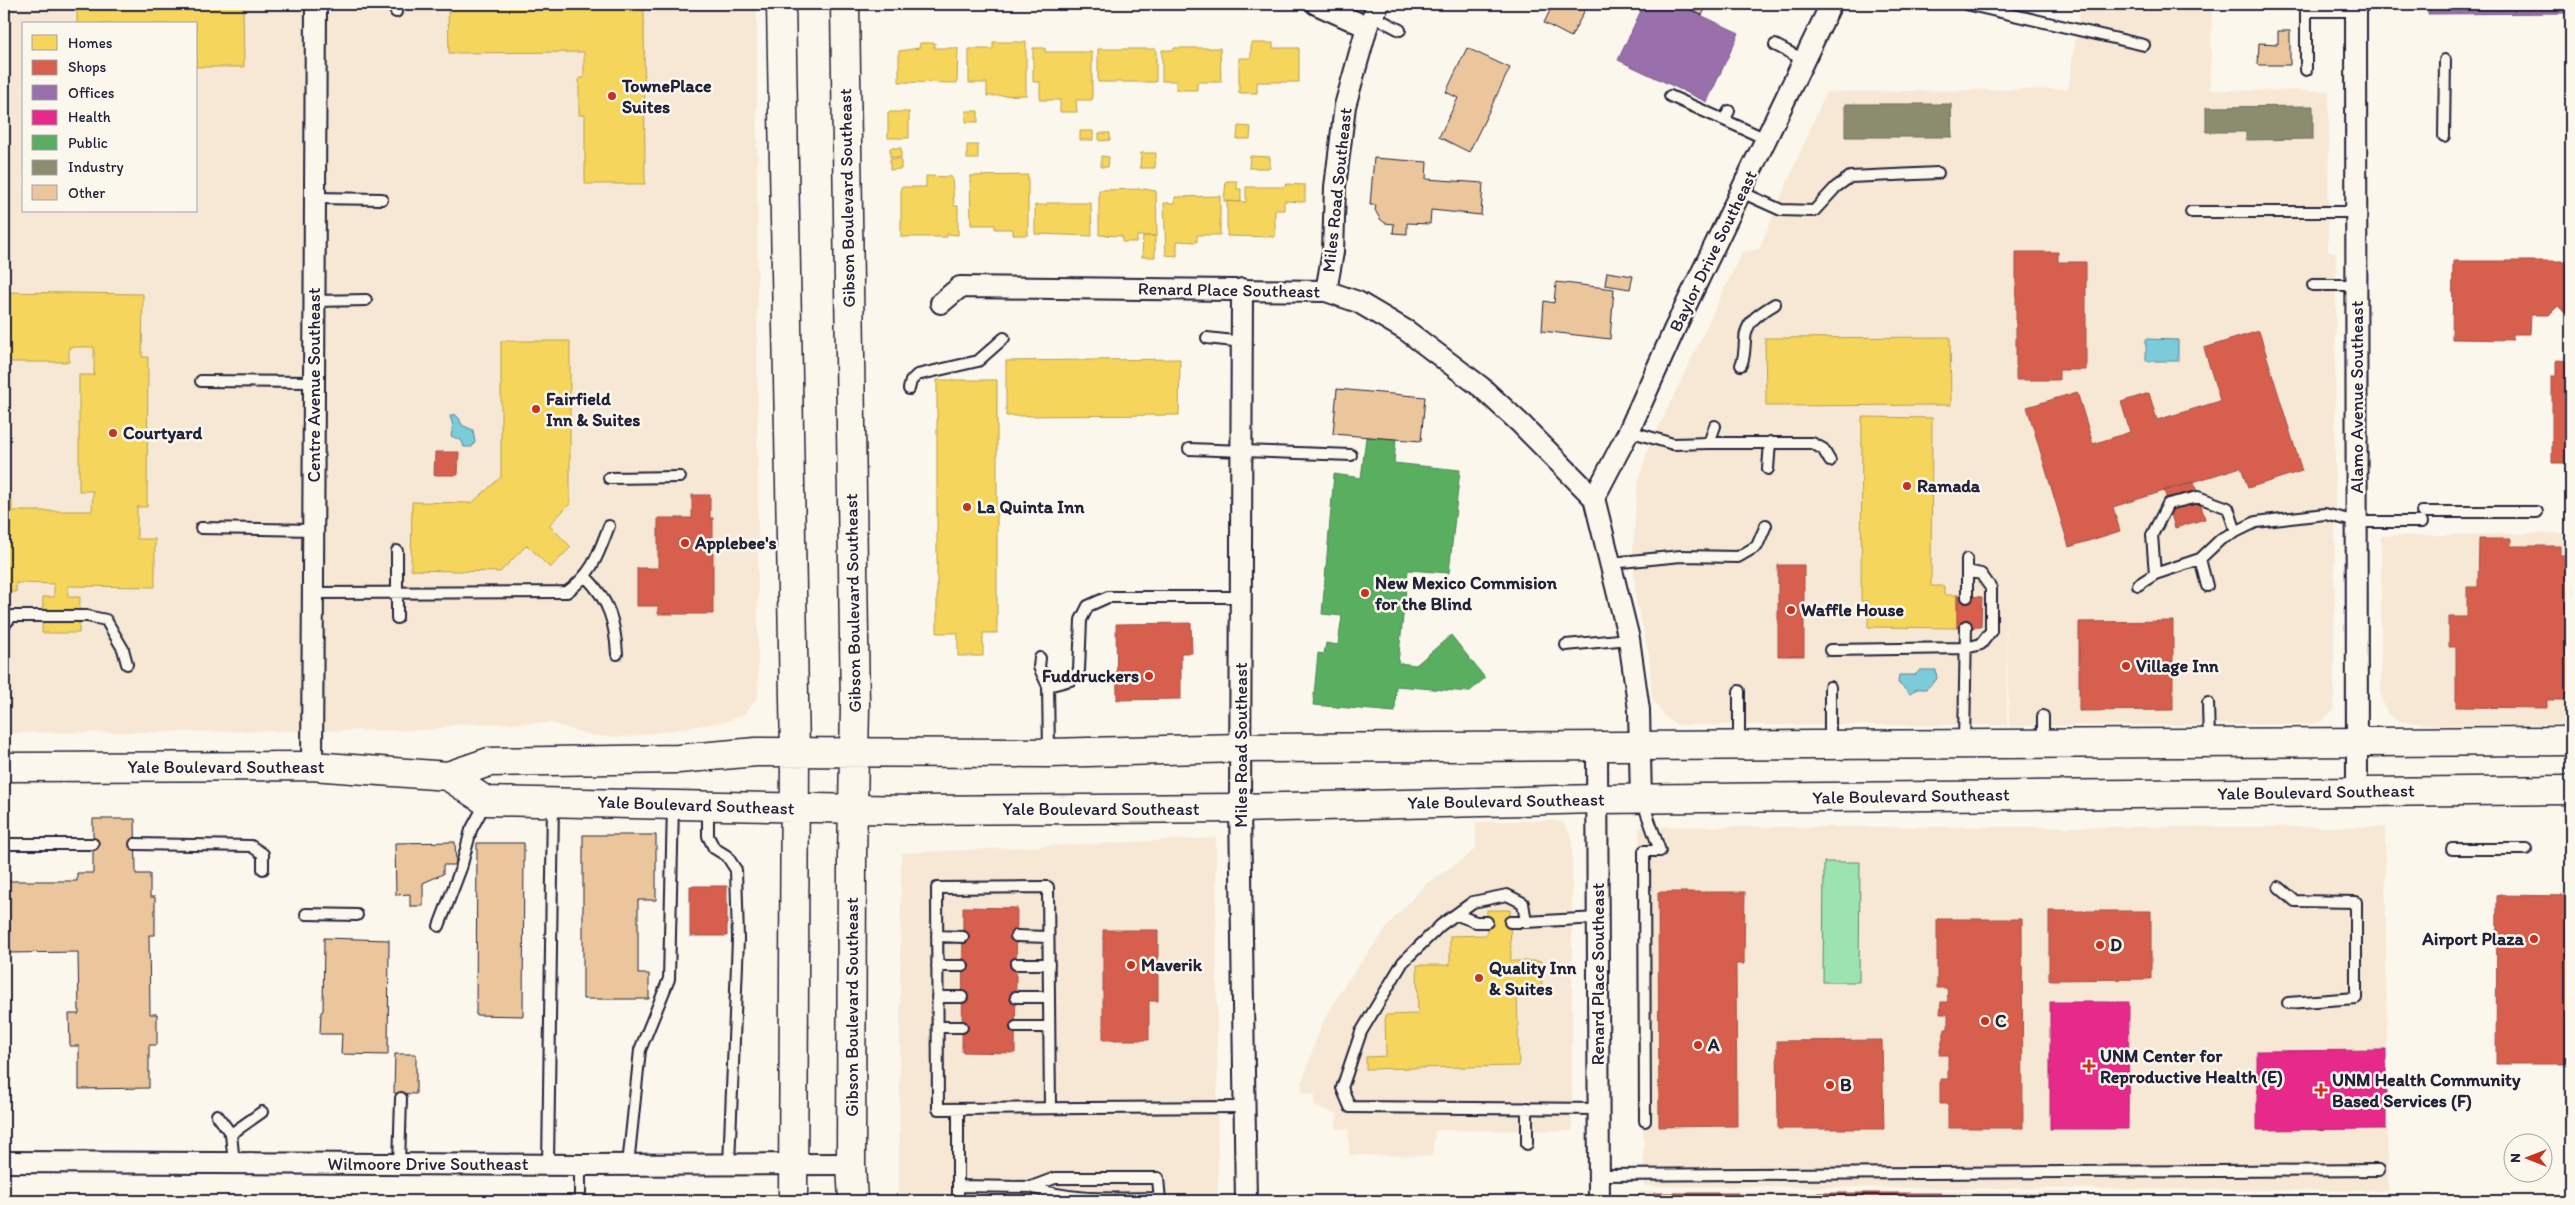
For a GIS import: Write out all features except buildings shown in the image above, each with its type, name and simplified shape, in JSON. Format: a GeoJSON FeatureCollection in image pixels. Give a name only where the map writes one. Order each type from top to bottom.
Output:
{"type":"FeatureCollection","features":[{"type":"Feature","properties":{"kind":"main road"},"geometry":{"type":"LineString","coordinates":[[781,4],[795,752],[793,1201]]}},
{"type":"Feature","properties":{"kind":"main road","name":"Gibson Boulevard Southeast"},"geometry":{"type":"LineString","coordinates":[[844,4],[854,752],[851,1164],[854,1201]]}},
{"type":"Feature","properties":{"kind":"main road","name":"Yale Boulevard Southeast"},"geometry":{"type":"LineString","coordinates":[[4,767],[312,766],[448,776],[489,762],[678,759],[756,752],[1049,753],[1241,748],[1964,744],[2043,730],[2209,743],[2571,741]]}},
{"type":"Feature","properties":{"kind":"main road","name":"Yale Boulevard Southeast"},"geometry":{"type":"LineString","coordinates":[[448,776],[486,801],[854,809],[1240,808],[1597,799],[2571,790]]}},
{"type":"Feature","properties":{"kind":"street","name":"Centre Avenue Southeast"},"geometry":{"type":"LineString","coordinates":[[312,766],[316,4]]}},
{"type":"Feature","properties":{"kind":"street"},"geometry":{"type":"LineString","coordinates":[[1316,4],[1373,16]]}},
{"type":"Feature","properties":{"kind":"street","name":"Baylor Drive Southeast"},"geometry":{"type":"LineString","coordinates":[[1594,498],[1629,431],[1831,4]]}},
{"type":"Feature","properties":{"kind":"street","name":"Alamo Avenue Southeast"},"geometry":{"type":"LineString","coordinates":[[2356,7],[2357,791]]}},
{"type":"Feature","properties":{"kind":"street","name":"Miles Road Southeast"},"geometry":{"type":"LineString","coordinates":[[1326,291],[1334,252],[1335,187],[1345,106],[1373,16]]}},
{"type":"Feature","properties":{"kind":"street","name":"Renard Place Southeast"},"geometry":{"type":"LineString","coordinates":[[941,303],[960,288],[1326,291],[1358,302],[1406,331],[1481,387],[1521,424],[1594,498],[1629,639],[1642,747],[1641,799]]}},
{"type":"Feature","properties":{"kind":"street","name":"Miles Road Southeast"},"geometry":{"type":"LineString","coordinates":[[1242,289],[1240,808],[1246,1201]]}},
{"type":"Feature","properties":{"kind":"street","name":"Renard Place Southeast"},"geometry":{"type":"LineString","coordinates":[[1597,746],[1599,1201]]}},
{"type":"Feature","properties":{"kind":"street","name":"Wilmoore Drive Southeast"},"geometry":{"type":"LineString","coordinates":[[4,1162],[548,1165],[851,1164]]}},
{"type":"Feature","properties":{"kind":"lane"},"geometry":{"type":"LineString","coordinates":[[1966,4],[2144,45]]}},
{"type":"Feature","properties":{"kind":"lane"},"geometry":{"type":"LineString","coordinates":[[2306,70],[2306,11],[2356,7]]}},
{"type":"Feature","properties":{"kind":"lane"},"geometry":{"type":"LineString","coordinates":[[1373,16],[1400,30]]}},
{"type":"Feature","properties":{"kind":"lane"},"geometry":{"type":"LineString","coordinates":[[1775,45],[1804,60]]}},
{"type":"Feature","properties":{"kind":"lane"},"geometry":{"type":"LineString","coordinates":[[2444,136],[2445,60]]}},
{"type":"Feature","properties":{"kind":"lane"},"geometry":{"type":"LineString","coordinates":[[1670,96],[1726,115],[1766,139]]}},
{"type":"Feature","properties":{"kind":"lane"},"geometry":{"type":"LineString","coordinates":[[1741,192],[1781,210],[1814,211],[1836,187],[1850,177],[1938,173]]}},
{"type":"Feature","properties":{"kind":"lane"},"geometry":{"type":"LineString","coordinates":[[315,198],[382,199]]}},
{"type":"Feature","properties":{"kind":"lane"},"geometry":{"type":"LineString","coordinates":[[2192,212],[2357,212]]}},
{"type":"Feature","properties":{"kind":"lane"},"geometry":{"type":"LineString","coordinates":[[2313,285],[2357,285]]}},
{"type":"Feature","properties":{"kind":"lane"},"geometry":{"type":"LineString","coordinates":[[315,301],[366,300]]}},
{"type":"Feature","properties":{"kind":"lane"},"geometry":{"type":"LineString","coordinates":[[1741,364],[1745,355],[1745,330],[1752,319],[1775,304]]}},
{"type":"Feature","properties":{"kind":"lane"},"geometry":{"type":"LineString","coordinates":[[909,389],[911,381],[917,376],[978,361],[1004,338]]}},
{"type":"Feature","properties":{"kind":"lane"},"geometry":{"type":"LineString","coordinates":[[1207,338],[1243,342]]}},
{"type":"Feature","properties":{"kind":"lane"},"geometry":{"type":"LineString","coordinates":[[201,381],[314,382]]}},
{"type":"Feature","properties":{"kind":"lane"},"geometry":{"type":"LineString","coordinates":[[1708,443],[1715,426]]}},
{"type":"Feature","properties":{"kind":"lane"},"geometry":{"type":"LineString","coordinates":[[1629,431],[1673,444],[1812,443],[1823,449],[1830,461]]}},
{"type":"Feature","properties":{"kind":"lane"},"geometry":{"type":"LineString","coordinates":[[1768,469],[1770,442]]}},
{"type":"Feature","properties":{"kind":"lane"},"geometry":{"type":"LineString","coordinates":[[1189,449],[1352,454]]}},
{"type":"Feature","properties":{"kind":"lane"},"geometry":{"type":"LineString","coordinates":[[609,478],[680,477]]}},
{"type":"Feature","properties":{"kind":"lane"},"geometry":{"type":"LineString","coordinates":[[2155,574],[2152,534],[2168,504],[2198,497],[2228,508],[2236,532]]}},
{"type":"Feature","properties":{"kind":"lane"},"geometry":{"type":"LineString","coordinates":[[2138,585],[2155,574],[2200,559],[2221,539],[2256,522],[2325,514],[2357,522],[2537,512]]}},
{"type":"Feature","properties":{"kind":"lane"},"geometry":{"type":"LineString","coordinates":[[1611,563],[1681,556],[1738,557],[1757,546],[1766,524]]}},
{"type":"Feature","properties":{"kind":"lane"},"geometry":{"type":"LineString","coordinates":[[312,593],[567,592],[586,577],[594,566],[609,526]]}},
{"type":"Feature","properties":{"kind":"lane"},"geometry":{"type":"LineString","coordinates":[[201,528],[313,530]]}},
{"type":"Feature","properties":{"kind":"lane"},"geometry":{"type":"LineString","coordinates":[[396,551],[396,618]]}},
{"type":"Feature","properties":{"kind":"lane"},"geometry":{"type":"LineString","coordinates":[[1967,559],[1967,596]]}},
{"type":"Feature","properties":{"kind":"lane"},"geometry":{"type":"LineString","coordinates":[[2200,559],[2207,586]]}},
{"type":"Feature","properties":{"kind":"lane"},"geometry":{"type":"LineString","coordinates":[[1830,650],[1966,648],[1981,644],[1991,631],[1991,588],[1981,574],[1967,572]]}},
{"type":"Feature","properties":{"kind":"lane"},"geometry":{"type":"LineString","coordinates":[[586,577],[596,586],[615,622],[617,654]]}},
{"type":"Feature","properties":{"kind":"lane"},"geometry":{"type":"LineString","coordinates":[[1048,686],[1070,680],[1079,670],[1082,620],[1088,606],[1108,598],[1242,597]]}},
{"type":"Feature","properties":{"kind":"lane"},"geometry":{"type":"LineString","coordinates":[[4,624],[12,616],[87,616],[106,620],[123,648],[127,664]]}},
{"type":"Feature","properties":{"kind":"lane"},"geometry":{"type":"LineString","coordinates":[[1964,744],[1966,626]]}},
{"type":"Feature","properties":{"kind":"lane"},"geometry":{"type":"LineString","coordinates":[[1566,645],[1629,639]]}},
{"type":"Feature","properties":{"kind":"lane"},"geometry":{"type":"LineString","coordinates":[[1040,658],[1039,666],[1048,686],[1049,753]]}},
{"type":"Feature","properties":{"kind":"lane"},"geometry":{"type":"LineString","coordinates":[[1830,687],[1830,745]]}},
{"type":"Feature","properties":{"kind":"lane"},"geometry":{"type":"LineString","coordinates":[[1739,691],[1739,746]]}},
{"type":"Feature","properties":{"kind":"lane"},"geometry":{"type":"LineString","coordinates":[[2208,702],[2209,743]]}},
{"type":"Feature","properties":{"kind":"lane"},"geometry":{"type":"LineString","coordinates":[[1641,799],[1660,851],[1644,851],[1645,1122]]}},
{"type":"Feature","properties":{"kind":"lane"},"geometry":{"type":"LineString","coordinates":[[439,926],[461,868],[471,830],[486,801]]}},
{"type":"Feature","properties":{"kind":"lane"},"geometry":{"type":"LineString","coordinates":[[548,1165],[553,802]]}},
{"type":"Feature","properties":{"kind":"lane"},"geometry":{"type":"LineString","coordinates":[[628,1165],[640,1050],[669,978],[673,804]]}},
{"type":"Feature","properties":{"kind":"lane"},"geometry":{"type":"LineString","coordinates":[[708,805],[708,836],[714,848],[728,856],[736,870],[738,939],[730,1164]]}},
{"type":"Feature","properties":{"kind":"lane"},"geometry":{"type":"LineString","coordinates":[[4,844],[93,844]]}},
{"type":"Feature","properties":{"kind":"lane"},"geometry":{"type":"LineString","coordinates":[[135,844],[251,846],[263,854],[262,869]]}},
{"type":"Feature","properties":{"kind":"lane"},"geometry":{"type":"LineString","coordinates":[[2452,849],[2526,849]]}},
{"type":"Feature","properties":{"kind":"lane"},"geometry":{"type":"LineString","coordinates":[[1050,1108],[1048,887],[937,888],[938,1109],[1244,1107]]}},
{"type":"Feature","properties":{"kind":"lane"},"geometry":{"type":"LineString","coordinates":[[2279,887],[2295,901],[2356,902],[2356,998],[2288,1003]]}},
{"type":"Feature","properties":{"kind":"lane"},"geometry":{"type":"LineString","coordinates":[[1526,922],[1523,903],[1507,895],[1473,902],[1441,925],[1403,962],[1361,1032],[1342,1088],[1350,1107],[1599,1109]]}},
{"type":"Feature","properties":{"kind":"lane"},"geometry":{"type":"LineString","coordinates":[[306,914],[358,915]]}},
{"type":"Feature","properties":{"kind":"lane"},"geometry":{"type":"LineString","coordinates":[[1456,915],[1476,922],[1487,922]]}},
{"type":"Feature","properties":{"kind":"lane"},"geometry":{"type":"LineString","coordinates":[[1510,922],[1598,918]]}},
{"type":"Feature","properties":{"kind":"lane"},"geometry":{"type":"LineString","coordinates":[[937,936],[963,937]]}},
{"type":"Feature","properties":{"kind":"lane"},"geometry":{"type":"LineString","coordinates":[[1016,936],[1048,937]]}},
{"type":"Feature","properties":{"kind":"lane"},"geometry":{"type":"LineString","coordinates":[[1016,964],[1049,964]]}},
{"type":"Feature","properties":{"kind":"lane"},"geometry":{"type":"LineString","coordinates":[[937,966],[963,966]]}},
{"type":"Feature","properties":{"kind":"lane"},"geometry":{"type":"LineString","coordinates":[[937,998],[962,997]]}},
{"type":"Feature","properties":{"kind":"lane"},"geometry":{"type":"LineString","coordinates":[[1016,997],[1049,997]]}},
{"type":"Feature","properties":{"kind":"lane"},"geometry":{"type":"LineString","coordinates":[[938,1027],[962,1027]]}},
{"type":"Feature","properties":{"kind":"lane"},"geometry":{"type":"LineString","coordinates":[[1016,1027],[1049,1027]]}},
{"type":"Feature","properties":{"kind":"lane"},"geometry":{"type":"LineString","coordinates":[[399,1164],[401,1098]]}},
{"type":"Feature","properties":{"kind":"lane"},"geometry":{"type":"LineString","coordinates":[[1527,1108],[1527,1144]]}},
{"type":"Feature","properties":{"kind":"lane"},"geometry":{"type":"LineString","coordinates":[[958,1109],[958,1201]]}},
{"type":"Feature","properties":{"kind":"lane"},"geometry":{"type":"LineString","coordinates":[[231,1134],[262,1112]]}},
{"type":"Feature","properties":{"kind":"lane"},"geometry":{"type":"LineString","coordinates":[[217,1115],[231,1134],[234,1163]]}},
{"type":"Feature","properties":{"kind":"lane"},"geometry":{"type":"LineString","coordinates":[[580,1165],[580,1201]]}},
{"type":"Feature","properties":{"kind":"lane"},"geometry":{"type":"LineString","coordinates":[[1599,1175],[2379,1170]]}},
{"type":"Feature","properties":{"kind":"lane"},"geometry":{"type":"LineString","coordinates":[[958,1186],[1031,1187],[1052,1195],[1080,1198],[1159,1200],[1158,1178],[1055,1178],[1031,1187]]}},
{"type":"Feature","properties":{"kind":"shaded area"},"geometry":{"type":"Polygon","coordinates":[[[4,4],[757,4],[758,697],[744,714],[729,721],[628,737],[594,736],[550,723],[459,724],[429,730],[4,733],[4,4]]]}},
{"type":"Feature","properties":{"kind":"shaded area"},"geometry":{"type":"Polygon","coordinates":[[[2081,4],[2212,4],[2210,90],[2329,91],[2328,251],[2336,252],[2334,709],[2323,720],[2312,724],[2009,726],[2006,619],[2007,725],[1678,725],[1665,717],[1652,698],[1649,654],[1636,600],[1633,552],[1637,487],[1647,452],[1742,252],[1759,249],[1826,92],[2068,89],[2081,4]]]}},
{"type":"Feature","properties":{"kind":"shaded area"},"geometry":{"type":"Polygon","coordinates":[[[2571,533],[2571,724],[2435,725],[2398,721],[2388,714],[2381,698],[2381,536],[2571,533]]]}},
{"type":"Feature","properties":{"kind":"shaded area"},"geometry":{"type":"Polygon","coordinates":[[[1552,820],[1563,822],[1572,838],[1572,1131],[1435,1130],[1432,1156],[1350,1155],[1348,1129],[1336,1129],[1337,1114],[1314,1106],[1315,1095],[1301,1092],[1302,1083],[1321,1025],[1348,980],[1395,917],[1427,883],[1467,857],[1476,847],[1476,822],[1552,820]]]}},
{"type":"Feature","properties":{"kind":"shaded area"},"geometry":{"type":"Polygon","coordinates":[[[1639,827],[2385,827],[2388,1191],[1644,1186],[1639,827]]]}},
{"type":"Feature","properties":{"kind":"shaded area"},"geometry":{"type":"Polygon","coordinates":[[[1216,838],[1218,1201],[899,1201],[901,853],[1216,838]]]}},
{"type":"Feature","properties":{"kind":"shaded area"},"geometry":{"type":"Polygon","coordinates":[[[1639,1192],[2070,1192],[2070,1201],[1639,1201],[1639,1192]]]}},
{"type":"Feature","properties":{"kind":"green space"},"geometry":{"type":"Polygon","coordinates":[[[1824,862],[1860,862],[1859,982],[1823,982],[1824,862]]]}},
{"type":"Feature","properties":{"kind":"water"},"geometry":{"type":"Polygon","coordinates":[[[2146,339],[2178,340],[2178,361],[2146,361],[2146,339]]]}},
{"type":"Feature","properties":{"kind":"water"},"geometry":{"type":"Polygon","coordinates":[[[454,414],[459,418],[462,425],[473,430],[475,442],[472,447],[464,447],[462,441],[451,436],[453,426],[450,416],[454,414]]]}},
{"type":"Feature","properties":{"kind":"water"},"geometry":{"type":"Polygon","coordinates":[[[1920,670],[1936,670],[1937,679],[1926,689],[1917,689],[1910,694],[1898,683],[1899,675],[1915,675],[1920,670]]]}},
{"type":"Feature","properties":{"kind":"place","name":"TownePlace Suites"},"geometry":{"type":"Point","coordinates":[612,96]}},
{"type":"Feature","properties":{"kind":"place","name":"Fairfield Inn & Suites"},"geometry":{"type":"Point","coordinates":[536,409]}},
{"type":"Feature","properties":{"kind":"place","name":"Courtyard"},"geometry":{"type":"Point","coordinates":[113,433]}},
{"type":"Feature","properties":{"kind":"place","name":"Ramada"},"geometry":{"type":"Point","coordinates":[1907,486]}},
{"type":"Feature","properties":{"kind":"place","name":"La Quinta Inn"},"geometry":{"type":"Point","coordinates":[967,507]}},
{"type":"Feature","properties":{"kind":"place","name":"Applebee's"},"geometry":{"type":"Point","coordinates":[685,543]}},
{"type":"Feature","properties":{"kind":"place","name":"New Mexico Commision for the Blind"},"geometry":{"type":"Point","coordinates":[1365,593]}},
{"type":"Feature","properties":{"kind":"place","name":"Waffle House"},"geometry":{"type":"Point","coordinates":[1791,610]}},
{"type":"Feature","properties":{"kind":"place","name":"Village Inn"},"geometry":{"type":"Point","coordinates":[2126,666]}},
{"type":"Feature","properties":{"kind":"place","name":"Fuddruckers"},"geometry":{"type":"Point","coordinates":[1149,676]}},
{"type":"Feature","properties":{"kind":"place","name":"Airport Plaza"},"geometry":{"type":"Point","coordinates":[2534,939]}},
{"type":"Feature","properties":{"kind":"place","name":"D"},"geometry":{"type":"Point","coordinates":[2100,945]}},
{"type":"Feature","properties":{"kind":"place","name":"Maverik"},"geometry":{"type":"Point","coordinates":[1131,965]}},
{"type":"Feature","properties":{"kind":"place","name":"Quality Inn & Suites"},"geometry":{"type":"Point","coordinates":[1479,978]}},
{"type":"Feature","properties":{"kind":"place","name":"C"},"geometry":{"type":"Point","coordinates":[1985,1021]}},
{"type":"Feature","properties":{"kind":"place","name":"A"},"geometry":{"type":"Point","coordinates":[1698,1045]}},
{"type":"Feature","properties":{"kind":"place","name":"UNM Center for Reproductive Health (E)"},"geometry":{"type":"Point","coordinates":[2089,1066]}},
{"type":"Feature","properties":{"kind":"place","name":"B"},"geometry":{"type":"Point","coordinates":[1830,1085]}},
{"type":"Feature","properties":{"kind":"place","name":"UNM Health Community Based Services (F)"},"geometry":{"type":"Point","coordinates":[2321,1090]}}]}
